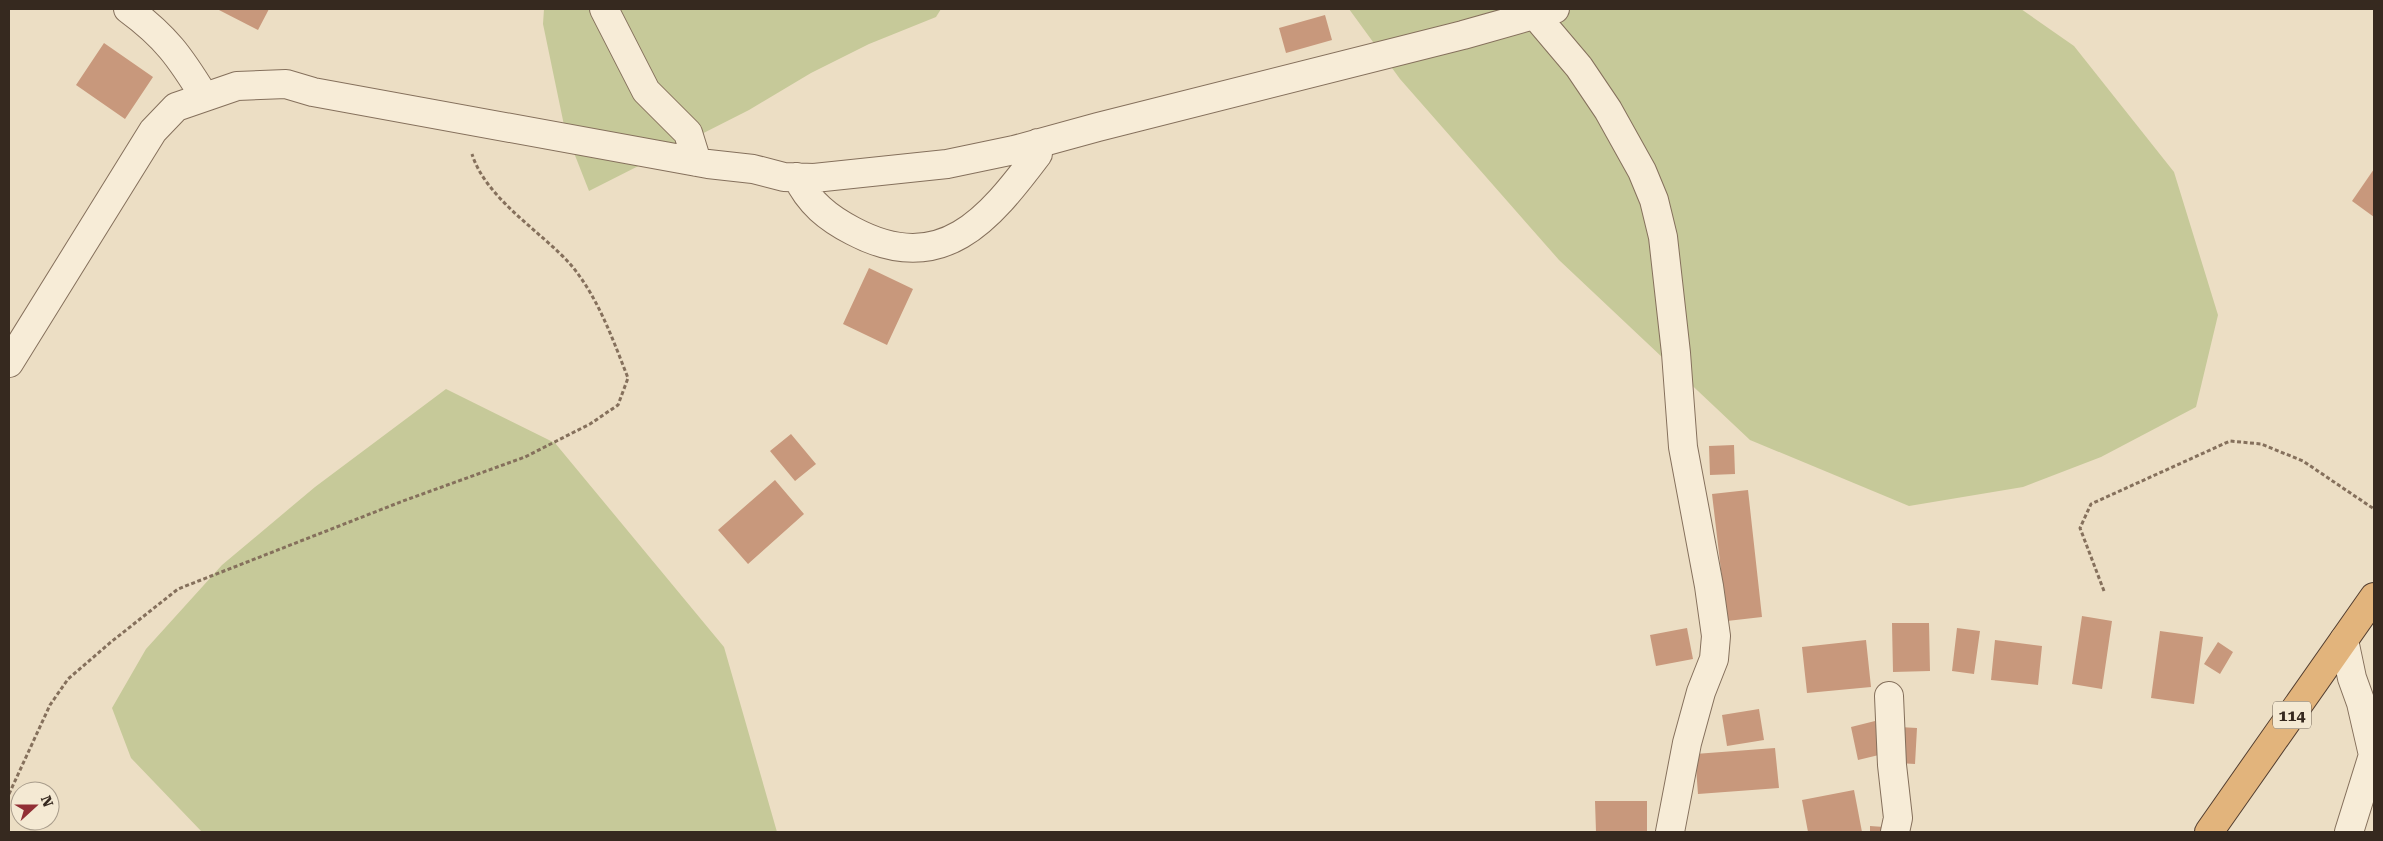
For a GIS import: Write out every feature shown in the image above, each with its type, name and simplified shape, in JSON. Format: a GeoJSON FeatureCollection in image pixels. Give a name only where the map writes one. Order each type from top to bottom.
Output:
{"type":"FeatureCollection","features":[{"type":"Feature","properties":{"kind":"highway","name":"114"},"geometry":{"type":"LineString","coordinates":[[2209,832],[2374,597]]}},
{"type":"Feature","properties":{"kind":"street"},"geometry":{"type":"LineString","coordinates":[[128,9],[164,37],[183,62],[204,96]]}},
{"type":"Feature","properties":{"kind":"street"},"geometry":{"type":"LineString","coordinates":[[604,9],[646,91],[688,133],[696,162]]}},
{"type":"Feature","properties":{"kind":"street"},"geometry":{"type":"LineString","coordinates":[[9,362],[153,131],[176,107],[237,86],[286,84],[313,92],[696,162],[814,178],[947,164],[1038,143],[1463,36],[1545,12],[1608,110],[1642,171],[1654,200],[1663,237],[1676,353],[1683,448],[1710,586],[1716,636],[1714,659],[1701,692],[1687,742],[1670,832]]}},
{"type":"Feature","properties":{"kind":"street"},"geometry":{"type":"LineString","coordinates":[[797,177],[806,196],[839,224],[870,240],[898,247],[917,249],[962,235],[986,218],[1038,154],[1038,143]]}},
{"type":"Feature","properties":{"kind":"street"},"geometry":{"type":"LineString","coordinates":[[2344,640],[2352,678],[2361,703],[2373,755],[2349,832]]}},
{"type":"Feature","properties":{"kind":"street"},"geometry":{"type":"LineString","coordinates":[[1889,696],[1892,765],[1897,806],[1895,832]]}},
{"type":"Feature","properties":{"kind":"path"},"geometry":{"type":"LineString","coordinates":[[9,794],[50,705],[68,679],[178,589],[403,501],[525,457],[590,424],[618,405],[628,378],[609,330],[592,296],[569,264],[533,232],[497,194],[475,163],[463,120]]}},
{"type":"Feature","properties":{"kind":"path"},"geometry":{"type":"LineString","coordinates":[[2104,591],[2080,528],[2091,504],[2230,441],[2261,444],[2303,461],[2374,509]]}},
{"type":"Feature","properties":{"kind":"green space"},"geometry":{"type":"Polygon","coordinates":[[[544,9],[941,9],[936,17],[869,44],[811,73],[749,110],[589,191],[565,130],[543,24],[544,9]]]}},
{"type":"Feature","properties":{"kind":"green space"},"geometry":{"type":"Polygon","coordinates":[[[1349,9],[2021,9],[2074,46],[2174,172],[2218,315],[2196,407],[2101,457],[2023,487],[1909,506],[1750,440],[1559,260],[1400,79],[1349,9]]]}},
{"type":"Feature","properties":{"kind":"green space"},"geometry":{"type":"Polygon","coordinates":[[[446,389],[555,443],[724,647],[777,832],[202,832],[131,758],[112,708],[146,649],[222,565],[315,487],[446,389]]]}},
{"type":"Feature","properties":{"kind":"building"},"geometry":{"type":"Polygon","coordinates":[[[217,9],[269,9],[258,30],[217,9]]]}},
{"type":"Feature","properties":{"kind":"building"},"geometry":{"type":"Polygon","coordinates":[[[1325,15],[1332,40],[1286,53],[1279,28],[1325,15]]]}},
{"type":"Feature","properties":{"kind":"building"},"geometry":{"type":"Polygon","coordinates":[[[104,43],[153,77],[125,119],[76,85],[104,43]]]}},
{"type":"Feature","properties":{"kind":"building"},"geometry":{"type":"Polygon","coordinates":[[[2374,169],[2374,217],[2352,201],[2374,169]]]}},
{"type":"Feature","properties":{"kind":"building"},"geometry":{"type":"Polygon","coordinates":[[[869,268],[913,289],[887,345],[843,324],[869,268]]]}},
{"type":"Feature","properties":{"kind":"building"},"geometry":{"type":"Polygon","coordinates":[[[791,434],[816,464],[795,481],[770,451],[791,434]]]}},
{"type":"Feature","properties":{"kind":"building"},"geometry":{"type":"Polygon","coordinates":[[[1734,445],[1735,474],[1710,475],[1709,446],[1734,445]]]}},
{"type":"Feature","properties":{"kind":"building"},"geometry":{"type":"Polygon","coordinates":[[[775,480],[804,514],[748,564],[718,530],[775,480]]]}},
{"type":"Feature","properties":{"kind":"building"},"geometry":{"type":"Polygon","coordinates":[[[1748,490],[1762,617],[1727,621],[1712,494],[1748,490]]]}},
{"type":"Feature","properties":{"kind":"building"},"geometry":{"type":"Polygon","coordinates":[[[2082,616],[2112,621],[2102,689],[2072,684],[2082,616]]]}},
{"type":"Feature","properties":{"kind":"building"},"geometry":{"type":"Polygon","coordinates":[[[1892,623],[1929,623],[1930,671],[1893,672],[1892,623]]]}},
{"type":"Feature","properties":{"kind":"building"},"geometry":{"type":"Polygon","coordinates":[[[1687,628],[1693,659],[1656,666],[1650,635],[1687,628]]]}},
{"type":"Feature","properties":{"kind":"building"},"geometry":{"type":"Polygon","coordinates":[[[1957,628],[1980,631],[1974,674],[1952,671],[1957,628]]]}},
{"type":"Feature","properties":{"kind":"building"},"geometry":{"type":"Polygon","coordinates":[[[2160,631],[2203,637],[2194,704],[2151,698],[2160,631]]]}},
{"type":"Feature","properties":{"kind":"building"},"geometry":{"type":"Polygon","coordinates":[[[1866,640],[1871,687],[1807,693],[1802,647],[1866,640]]]}},
{"type":"Feature","properties":{"kind":"building"},"geometry":{"type":"Polygon","coordinates":[[[1995,640],[2042,646],[2038,685],[1991,680],[1995,640]]]}},
{"type":"Feature","properties":{"kind":"building"},"geometry":{"type":"Polygon","coordinates":[[[2218,642],[2233,652],[2220,674],[2204,664],[2218,642]]]}},
{"type":"Feature","properties":{"kind":"building"},"geometry":{"type":"Polygon","coordinates":[[[1759,709],[1764,740],[1727,746],[1722,715],[1759,709]]]}},
{"type":"Feature","properties":{"kind":"building"},"geometry":{"type":"Polygon","coordinates":[[[1875,721],[1883,754],[1858,760],[1851,727],[1875,721]]]}},
{"type":"Feature","properties":{"kind":"building"},"geometry":{"type":"Polygon","coordinates":[[[1899,727],[1917,728],[1915,764],[1898,763],[1899,727]]]}},
{"type":"Feature","properties":{"kind":"building"},"geometry":{"type":"Polygon","coordinates":[[[1775,748],[1779,788],[1698,794],[1695,754],[1775,748]]]}},
{"type":"Feature","properties":{"kind":"building"},"geometry":{"type":"Polygon","coordinates":[[[1854,790],[1862,832],[1808,832],[1802,800],[1854,790]]]}},
{"type":"Feature","properties":{"kind":"building"},"geometry":{"type":"Polygon","coordinates":[[[1595,801],[1647,801],[1647,832],[1596,832],[1595,801]]]}},
{"type":"Feature","properties":{"kind":"building"},"geometry":{"type":"Polygon","coordinates":[[[1870,826],[1884,827],[1883,832],[1870,832],[1870,826]]]}}]}
